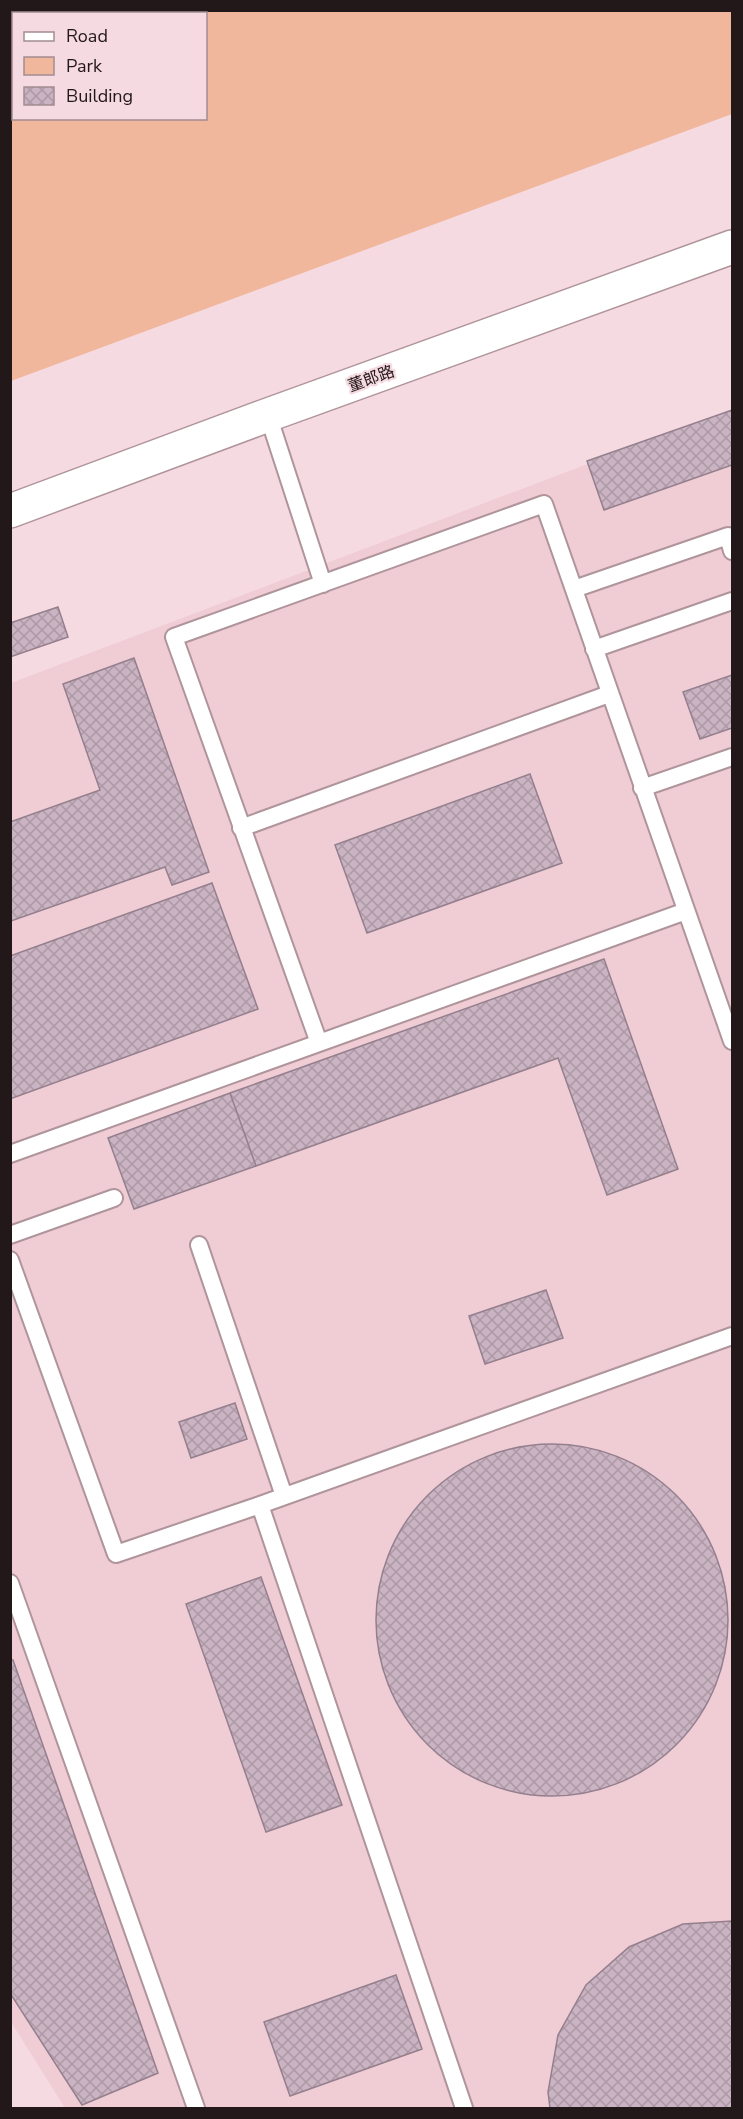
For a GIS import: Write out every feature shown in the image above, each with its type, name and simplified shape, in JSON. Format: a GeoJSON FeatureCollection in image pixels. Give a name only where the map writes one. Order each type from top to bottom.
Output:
{"type":"FeatureCollection","features":[{"type":"Feature","properties":{"kind":"main road","name":"董郎路"},"geometry":{"type":"LineString","coordinates":[[10,511],[732,247]]}},
{"type":"Feature","properties":{"kind":"lane"},"geometry":{"type":"LineString","coordinates":[[268,415],[323,584]]}},
{"type":"Feature","properties":{"kind":"lane"},"geometry":{"type":"LineString","coordinates":[[319,1043],[174,638],[544,504],[732,1041]]}},
{"type":"Feature","properties":{"kind":"lane"},"geometry":{"type":"LineString","coordinates":[[574,589],[728,537],[732,551]]}},
{"type":"Feature","properties":{"kind":"lane"},"geometry":{"type":"LineString","coordinates":[[594,649],[732,601]]}},
{"type":"Feature","properties":{"kind":"lane"},"geometry":{"type":"LineString","coordinates":[[241,828],[609,694]]}},
{"type":"Feature","properties":{"kind":"lane"},"geometry":{"type":"LineString","coordinates":[[642,788],[732,757]]}},
{"type":"Feature","properties":{"kind":"lane"},"geometry":{"type":"LineString","coordinates":[[10,1154],[686,911]]}},
{"type":"Feature","properties":{"kind":"lane"},"geometry":{"type":"LineString","coordinates":[[10,1235],[114,1198]]}},
{"type":"Feature","properties":{"kind":"lane"},"geometry":{"type":"LineString","coordinates":[[199,1245],[284,1496]]}},
{"type":"Feature","properties":{"kind":"lane"},"geometry":{"type":"LineString","coordinates":[[10,1260],[116,1554],[732,1336]]}},
{"type":"Feature","properties":{"kind":"lane"},"geometry":{"type":"LineString","coordinates":[[260,1504],[464,2109]]}},
{"type":"Feature","properties":{"kind":"lane"},"geometry":{"type":"LineString","coordinates":[[10,1583],[196,2109]]}},
{"type":"Feature","properties":{"kind":"shaded area"},"geometry":{"type":"Polygon","coordinates":[[[732,409],[732,2108],[65,2108],[11,2022],[11,683],[732,409]]]}},
{"type":"Feature","properties":{"kind":"green space"},"geometry":{"type":"Polygon","coordinates":[[[11,10],[732,11],[732,114],[11,381],[11,10]]]}},
{"type":"Feature","properties":{"kind":"building"},"geometry":{"type":"Polygon","coordinates":[[[732,410],[732,465],[604,510],[587,461],[732,410]]]}},
{"type":"Feature","properties":{"kind":"building"},"geometry":{"type":"Polygon","coordinates":[[[58,607],[68,637],[10,657],[10,623],[58,607]]]}},
{"type":"Feature","properties":{"kind":"building"},"geometry":{"type":"Polygon","coordinates":[[[134,658],[209,872],[172,885],[165,867],[11,921],[10,822],[100,790],[63,684],[134,658]]]}},
{"type":"Feature","properties":{"kind":"building"},"geometry":{"type":"Polygon","coordinates":[[[732,675],[732,728],[700,739],[683,692],[732,675]]]}},
{"type":"Feature","properties":{"kind":"building"},"geometry":{"type":"Polygon","coordinates":[[[530,774],[562,863],[367,933],[335,845],[530,774]]]}},
{"type":"Feature","properties":{"kind":"building"},"geometry":{"type":"Polygon","coordinates":[[[212,883],[258,1009],[10,1099],[10,956],[212,883]]]}},
{"type":"Feature","properties":{"kind":"building"},"geometry":{"type":"Polygon","coordinates":[[[604,959],[678,1169],[607,1195],[558,1058],[256,1166],[230,1093],[604,959]]]}},
{"type":"Feature","properties":{"kind":"building"},"geometry":{"type":"Polygon","coordinates":[[[230,1093],[256,1166],[134,1209],[108,1138],[230,1093]]]}},
{"type":"Feature","properties":{"kind":"building"},"geometry":{"type":"Polygon","coordinates":[[[546,1290],[563,1338],[485,1364],[469,1316],[546,1290]]]}},
{"type":"Feature","properties":{"kind":"building"},"geometry":{"type":"Polygon","coordinates":[[[235,1403],[247,1439],[191,1458],[179,1422],[235,1403]]]}},
{"type":"Feature","properties":{"kind":"building"},"geometry":{"type":"Polygon","coordinates":[[[552,1444],[586,1448],[619,1458],[650,1474],[676,1496],[698,1522],[714,1553],[724,1586],[728,1620],[724,1654],[714,1687],[698,1718],[676,1744],[650,1766],[619,1782],[586,1792],[552,1796],[518,1792],[485,1782],[454,1766],[428,1744],[406,1718],[390,1687],[380,1654],[376,1620],[380,1586],[390,1553],[406,1522],[428,1496],[454,1474],[485,1458],[518,1448],[552,1444]]]}},
{"type":"Feature","properties":{"kind":"building"},"geometry":{"type":"Polygon","coordinates":[[[261,1577],[342,1805],[266,1832],[186,1604],[261,1577]]]}},
{"type":"Feature","properties":{"kind":"building"},"geometry":{"type":"Polygon","coordinates":[[[10,1660],[13,1660],[158,2073],[82,2105],[10,1993],[10,1660]]]}},
{"type":"Feature","properties":{"kind":"building"},"geometry":{"type":"Polygon","coordinates":[[[732,1921],[732,2108],[550,2108],[548,2092],[558,2035],[586,1985],[629,1947],[683,1924],[732,1921]]]}},
{"type":"Feature","properties":{"kind":"building"},"geometry":{"type":"Polygon","coordinates":[[[396,1975],[422,2049],[290,2096],[264,2022],[396,1975]]]}}]}
